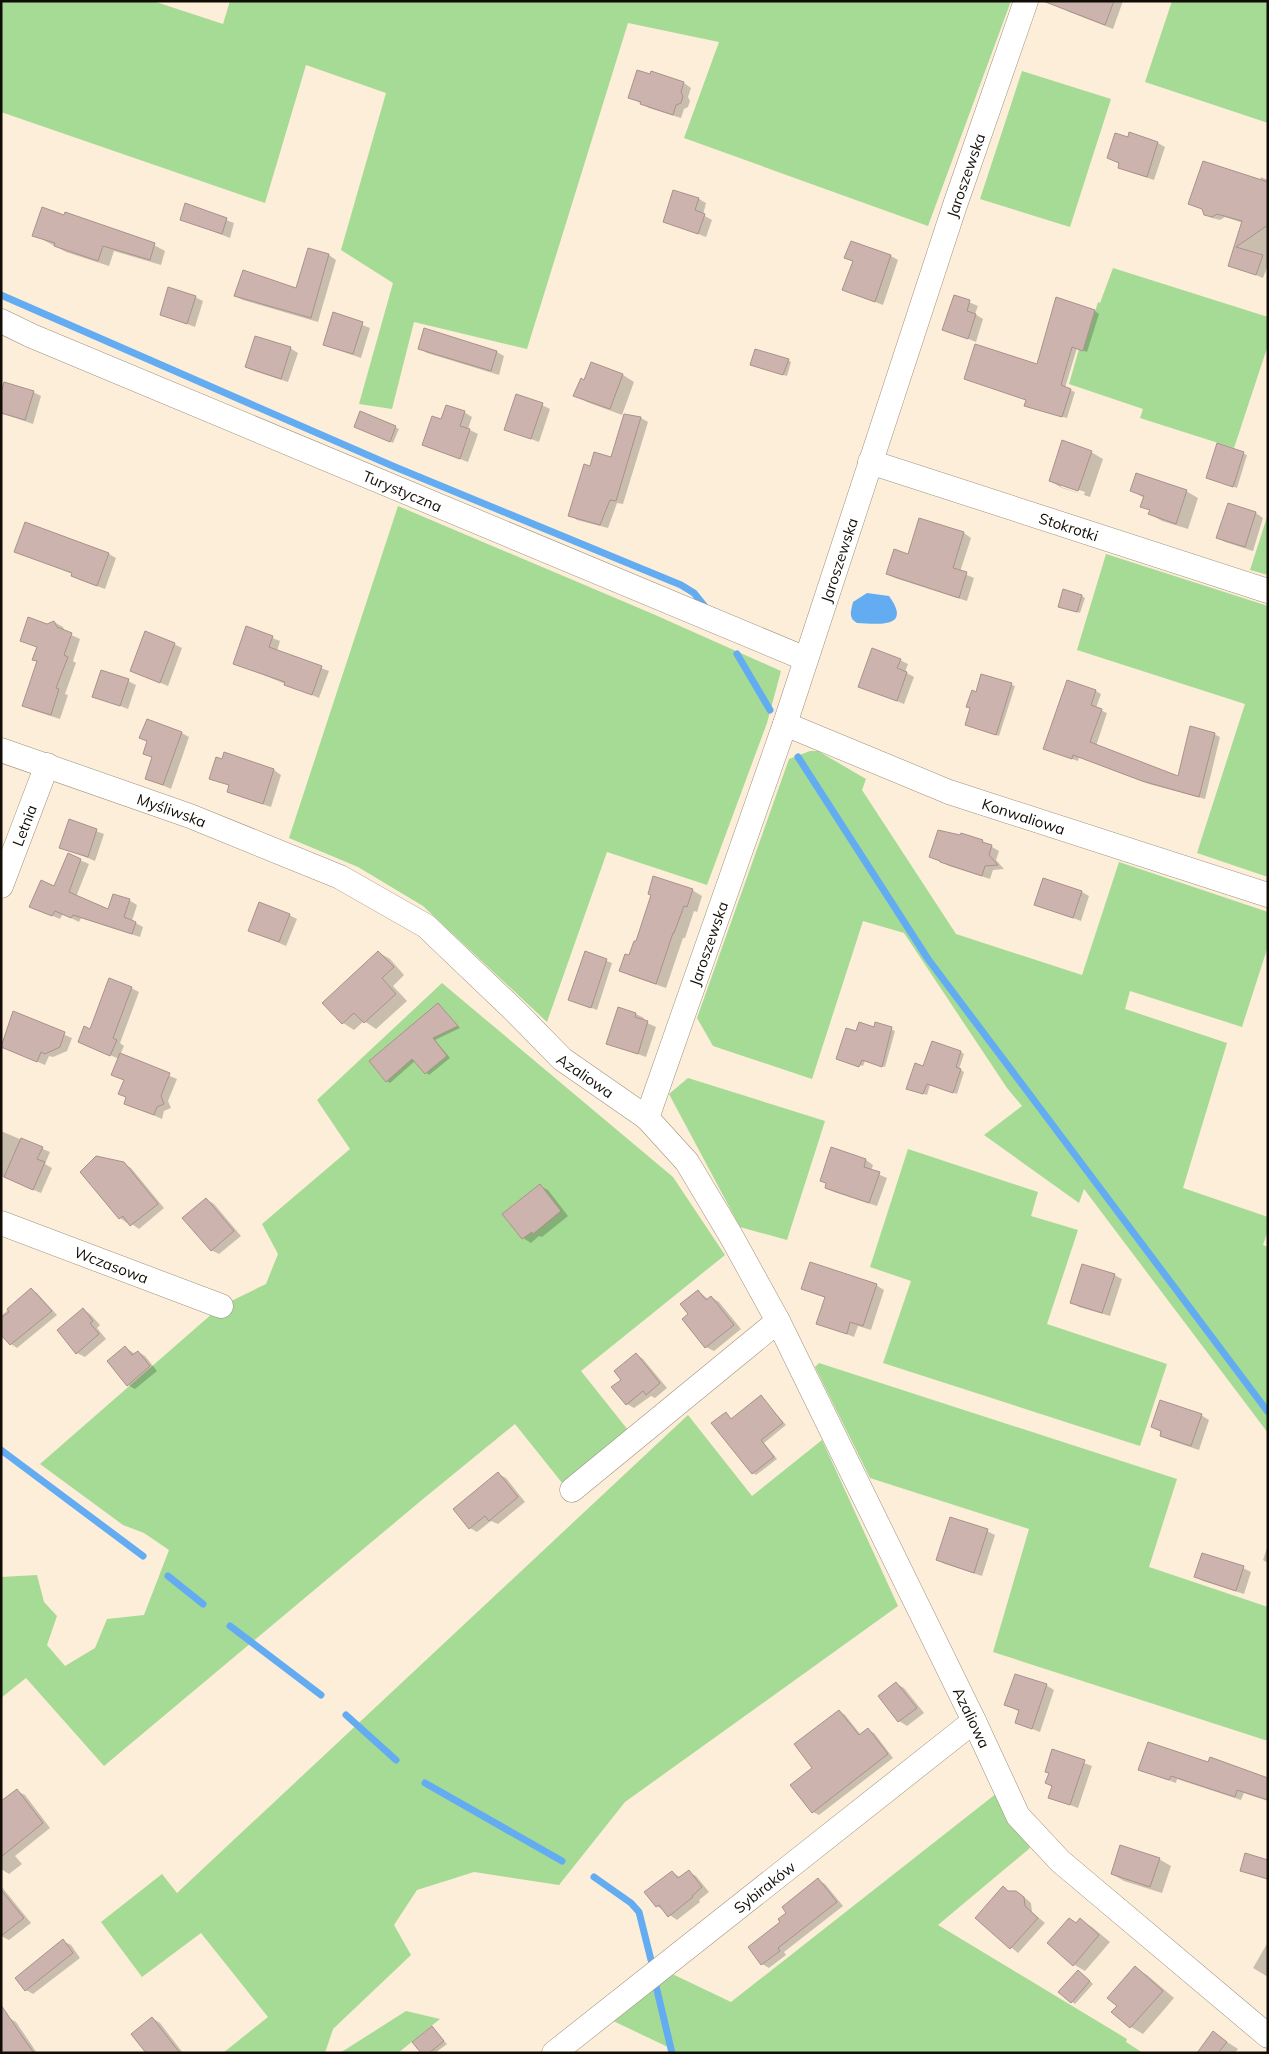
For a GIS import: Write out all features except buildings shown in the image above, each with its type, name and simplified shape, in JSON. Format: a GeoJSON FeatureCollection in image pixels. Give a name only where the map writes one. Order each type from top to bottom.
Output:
{"type":"FeatureCollection","features":[{"type":"Feature","properties":{"kind":"street","name":"Jaroszewska"},"geometry":{"type":"LineString","coordinates":[[647,1118],[786,724],[870,462],[955,206],[1026,1]]}},
{"type":"Feature","properties":{"kind":"street","name":"Turystyczna"},"geometry":{"type":"LineString","coordinates":[[1,321],[32,336],[308,452],[806,659]]}},
{"type":"Feature","properties":{"kind":"street","name":"Stokrotki"},"geometry":{"type":"LineString","coordinates":[[870,462],[1268,591]]}},
{"type":"Feature","properties":{"kind":"street","name":"Konwaliowa"},"geometry":{"type":"LineString","coordinates":[[786,724],[949,792],[1268,895]]}},
{"type":"Feature","properties":{"kind":"street","name":"Myśliwska"},"geometry":{"type":"LineString","coordinates":[[1,750],[190,816],[340,877]]}},
{"type":"Feature","properties":{"kind":"street","name":"Letnia"},"geometry":{"type":"LineString","coordinates":[[1,886],[47,766]]}},
{"type":"Feature","properties":{"kind":"street","name":"Azaliowa"},"geometry":{"type":"LineString","coordinates":[[340,877],[426,926],[562,1059],[647,1118],[688,1162],[778,1321],[974,1721],[1018,1816],[1060,1861],[1268,2036]]}},
{"type":"Feature","properties":{"kind":"street","name":"Wczasowa"},"geometry":{"type":"LineString","coordinates":[[1,1223],[220,1306]]}},
{"type":"Feature","properties":{"kind":"street"},"geometry":{"type":"LineString","coordinates":[[572,1490],[778,1321]]}},
{"type":"Feature","properties":{"kind":"street","name":"Sybiraków"},"geometry":{"type":"LineString","coordinates":[[554,2053],[974,1721]]}},
{"type":"Feature","properties":{"kind":"green space"},"geometry":{"type":"Polygon","coordinates":[[[1,1],[153,1],[223,24],[230,1],[1011,1],[928,226],[684,138],[719,42],[628,23],[527,349],[414,322],[392,409],[359,404],[393,283],[341,250],[386,93],[306,65],[265,203],[1,112],[1,1]]]}},
{"type":"Feature","properties":{"kind":"green space"},"geometry":{"type":"Polygon","coordinates":[[[1172,1],[1268,1],[1268,123],[1145,82],[1172,1]]]}},
{"type":"Feature","properties":{"kind":"green space"},"geometry":{"type":"Polygon","coordinates":[[[1022,71],[1111,99],[1070,227],[980,199],[1022,71]]]}},
{"type":"Feature","properties":{"kind":"green space"},"geometry":{"type":"Polygon","coordinates":[[[1113,268],[1268,317],[1268,345],[1234,448],[1140,418],[1143,409],[1069,384],[1079,349],[1083,350],[1098,302],[1100,303],[1113,268]]]}},
{"type":"Feature","properties":{"kind":"green space"},"geometry":{"type":"Polygon","coordinates":[[[398,506],[653,614],[781,671],[767,723],[707,885],[607,852],[547,1022],[423,906],[358,867],[289,838],[398,506]]]}},
{"type":"Feature","properties":{"kind":"green space"},"geometry":{"type":"Polygon","coordinates":[[[1268,514],[1268,575],[1250,570],[1268,514]]]}},
{"type":"Feature","properties":{"kind":"green space"},"geometry":{"type":"Polygon","coordinates":[[[1106,554],[1268,606],[1268,877],[1197,853],[1245,704],[1077,650],[1106,554]]]}},
{"type":"Feature","properties":{"kind":"green space"},"geometry":{"type":"Polygon","coordinates":[[[810,751],[818,751],[866,779],[862,790],[956,934],[1082,975],[1119,862],[1268,912],[1268,946],[1242,1027],[1130,991],[1125,1009],[1227,1043],[1183,1188],[1268,1217],[1268,1230],[1263,1245],[1268,1247],[1268,1433],[1084,1189],[1079,1203],[984,1135],[1022,1106],[1007,1088],[904,933],[863,921],[812,1079],[713,1046],[697,1018],[789,759],[810,751]]]}},
{"type":"Feature","properties":{"kind":"green space"},"geometry":{"type":"Polygon","coordinates":[[[442,983],[673,1177],[725,1255],[581,1371],[628,1430],[563,1484],[515,1424],[104,1766],[26,1678],[1,1698],[1,1577],[37,1575],[44,1602],[57,1616],[47,1645],[65,1666],[95,1648],[107,1619],[144,1615],[169,1550],[144,1533],[123,1525],[40,1464],[221,1306],[266,1284],[278,1254],[262,1224],[350,1149],[317,1100],[442,983]]]}},
{"type":"Feature","properties":{"kind":"green space"},"geometry":{"type":"Polygon","coordinates":[[[688,1078],[825,1121],[787,1240],[740,1227],[669,1094],[688,1078]]]}},
{"type":"Feature","properties":{"kind":"green space"},"geometry":{"type":"Polygon","coordinates":[[[908,1149],[1038,1192],[1031,1216],[1078,1230],[1047,1324],[1167,1364],[1140,1446],[883,1363],[911,1281],[870,1267],[908,1149]]]}},
{"type":"Feature","properties":{"kind":"green space"},"geometry":{"type":"Polygon","coordinates":[[[819,1363],[1177,1479],[1149,1567],[1268,1607],[1268,1741],[993,1652],[1029,1529],[870,1478],[815,1367],[819,1363]]]}},
{"type":"Feature","properties":{"kind":"green space"},"geometry":{"type":"Polygon","coordinates":[[[688,1415],[752,1496],[822,1440],[898,1606],[625,1802],[559,1885],[474,1872],[417,1890],[394,1925],[411,1955],[333,2029],[325,2053],[223,2053],[268,2017],[201,1933],[142,1977],[101,1922],[162,1874],[177,1893],[688,1415]]]}},
{"type":"Feature","properties":{"kind":"green space"},"geometry":{"type":"Polygon","coordinates":[[[997,1793],[1030,1848],[938,1925],[1127,2039],[1126,2042],[1143,2053],[667,2053],[672,2049],[607,2018],[666,1971],[731,2002],[997,1793]]]}},
{"type":"Feature","properties":{"kind":"green space"},"geometry":{"type":"Polygon","coordinates":[[[406,2011],[440,2019],[398,2053],[340,2053],[406,2011]]]}},
{"type":"Feature","properties":{"kind":"water"},"geometry":{"type":"Polygon","coordinates":[[[867,593],[889,596],[897,614],[895,619],[882,624],[857,623],[854,621],[851,614],[853,602],[867,593]]]}},
{"type":"Feature","properties":{"kind":"waterway"},"geometry":{"type":"LineString","coordinates":[[1,295],[395,467],[681,585],[694,593],[706,608]]}},
{"type":"Feature","properties":{"kind":"waterway"},"geometry":{"type":"LineString","coordinates":[[737,654],[770,710]]}},
{"type":"Feature","properties":{"kind":"waterway"},"geometry":{"type":"LineString","coordinates":[[798,757],[928,959],[1268,1412]]}},
{"type":"Feature","properties":{"kind":"waterway"},"geometry":{"type":"LineString","coordinates":[[1,1450],[143,1556]]}},
{"type":"Feature","properties":{"kind":"waterway"},"geometry":{"type":"LineString","coordinates":[[168,1576],[203,1604]]}},
{"type":"Feature","properties":{"kind":"waterway"},"geometry":{"type":"LineString","coordinates":[[230,1626],[321,1695]]}},
{"type":"Feature","properties":{"kind":"waterway"},"geometry":{"type":"LineString","coordinates":[[346,1715],[396,1760]]}},
{"type":"Feature","properties":{"kind":"waterway"},"geometry":{"type":"LineString","coordinates":[[425,1783],[562,1861]]}},
{"type":"Feature","properties":{"kind":"waterway"},"geometry":{"type":"LineString","coordinates":[[594,1877],[631,1903],[639,1912],[651,1960]]}},
{"type":"Feature","properties":{"kind":"waterway"},"geometry":{"type":"LineString","coordinates":[[656,1986],[672,2053]]}}]}
